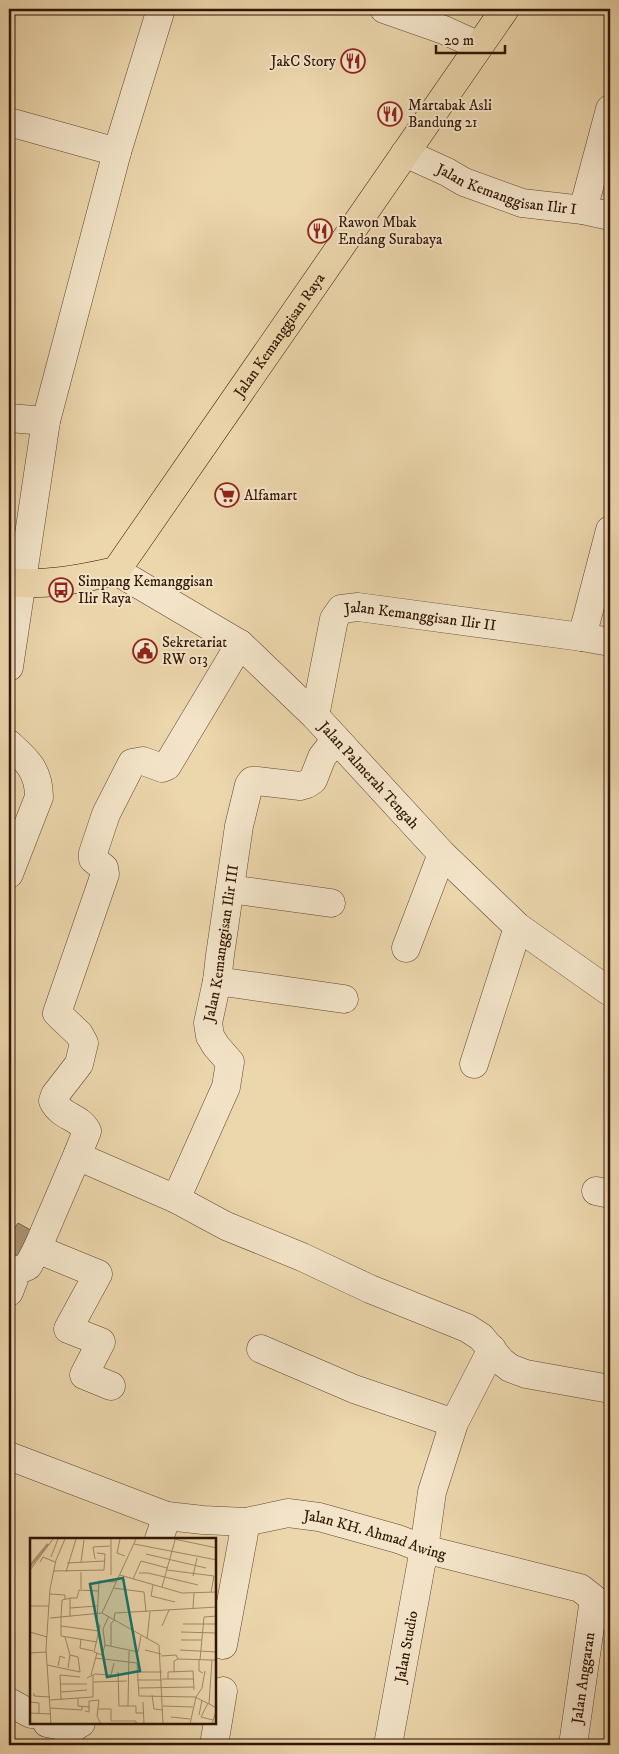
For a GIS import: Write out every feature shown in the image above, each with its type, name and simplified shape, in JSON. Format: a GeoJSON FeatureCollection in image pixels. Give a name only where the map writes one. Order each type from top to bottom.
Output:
{"type":"FeatureCollection","features":[{"type":"Feature","properties":{"kind":"main road","name":"Jalan Kemanggisan Raya"},"geometry":{"type":"LineString","coordinates":[[116,571],[505,9]]}},
{"type":"Feature","properties":{"kind":"main road"},"geometry":{"type":"LineString","coordinates":[[15,582],[65,582],[116,571]]}},
{"type":"Feature","properties":{"kind":"street"},"geometry":{"type":"LineString","coordinates":[[9,667],[15,582],[46,421],[116,152],[161,9]]}},
{"type":"Feature","properties":{"kind":"street"},"geometry":{"type":"LineString","coordinates":[[384,9],[444,30],[479,46]]}},
{"type":"Feature","properties":{"kind":"street"},"geometry":{"type":"LineString","coordinates":[[583,210],[610,109]]}},
{"type":"Feature","properties":{"kind":"street"},"geometry":{"type":"LineString","coordinates":[[9,122],[116,152]]}},
{"type":"Feature","properties":{"kind":"street","name":"Jalan Kemanggisan Ilir I"},"geometry":{"type":"LineString","coordinates":[[405,153],[464,182],[522,203],[583,210],[610,216]]}},
{"type":"Feature","properties":{"kind":"street"},"geometry":{"type":"LineString","coordinates":[[9,418],[46,421]]}},
{"type":"Feature","properties":{"kind":"street"},"geometry":{"type":"LineString","coordinates":[[582,637],[610,530]]}},
{"type":"Feature","properties":{"kind":"street","name":"Jalan Palmerah Tengah"},"geometry":{"type":"LineString","coordinates":[[116,571],[240,644],[315,716],[442,854],[518,927],[610,992]]}},
{"type":"Feature","properties":{"kind":"street","name":"Jalan Kemanggisan Ilir II"},"geometry":{"type":"LineString","coordinates":[[315,716],[334,618],[341,609],[358,607],[610,642]]}},
{"type":"Feature","properties":{"kind":"street"},"geometry":{"type":"LineString","coordinates":[[9,1292],[16,1274],[19,1270],[28,1266],[37,1249],[87,1131],[77,1120],[57,1109],[53,1101],[55,1095],[79,1064],[84,1043],[82,1038],[56,1013],[105,874],[104,868],[93,859],[93,853],[106,814],[132,763],[142,761],[162,768],[167,766],[240,644]]}},
{"type":"Feature","properties":{"kind":"street","name":"Jalan Kemanggisan Ilir III"},"geometry":{"type":"LineString","coordinates":[[176,1199],[226,1088],[230,1062],[210,1036],[208,1023],[217,981],[239,826],[249,784],[252,781],[257,781],[300,786],[307,784],[313,780],[322,757],[336,739]]}},
{"type":"Feature","properties":{"kind":"street"},"geometry":{"type":"LineString","coordinates":[[9,744],[29,762],[39,785],[39,797],[9,874]]}},
{"type":"Feature","properties":{"kind":"street"},"geometry":{"type":"LineString","coordinates":[[406,948],[442,854]]}},
{"type":"Feature","properties":{"kind":"street"},"geometry":{"type":"LineString","coordinates":[[230,889],[332,903]]}},
{"type":"Feature","properties":{"kind":"street"},"geometry":{"type":"LineString","coordinates":[[474,1064],[518,927]]}},
{"type":"Feature","properties":{"kind":"street"},"geometry":{"type":"LineString","coordinates":[[217,981],[344,999]]}},
{"type":"Feature","properties":{"kind":"street"},"geometry":{"type":"LineString","coordinates":[[78,1156],[176,1199],[226,1226],[302,1257],[370,1290],[467,1328],[481,1337],[501,1361],[510,1368],[526,1374],[610,1389]]}},
{"type":"Feature","properties":{"kind":"street"},"geometry":{"type":"LineString","coordinates":[[37,1249],[98,1274],[68,1329],[101,1342],[84,1375],[111,1386]]}},
{"type":"Feature","properties":{"kind":"street"},"geometry":{"type":"LineString","coordinates":[[261,1349],[354,1389],[454,1423]]}},
{"type":"Feature","properties":{"kind":"street","name":"Jalan Studio"},"geometry":{"type":"LineString","coordinates":[[388,1745],[424,1548],[432,1492],[454,1423],[492,1349]]}},
{"type":"Feature","properties":{"kind":"street","name":"Jalan KH. Ahmad Awing"},"geometry":{"type":"LineString","coordinates":[[9,1456],[163,1528],[203,1520],[246,1522],[288,1513],[319,1517],[595,1597]]}},
{"type":"Feature","properties":{"kind":"street"},"geometry":{"type":"LineString","coordinates":[[223,1645],[246,1522]]}},
{"type":"Feature","properties":{"kind":"street","name":"Jalan Anggaran"},"geometry":{"type":"LineString","coordinates":[[573,1745],[595,1597]]}},
{"type":"Feature","properties":{"kind":"street"},"geometry":{"type":"LineString","coordinates":[[214,1745],[223,1691]]}},
{"type":"Feature","properties":{"kind":"street"},"geometry":{"type":"LineString","coordinates":[[9,1702],[30,1713]]}},
{"type":"Feature","properties":{"kind":"street"},"geometry":{"type":"LineString","coordinates":[[52,1724],[73,1728],[79,1724]]}},
{"type":"Feature","properties":{"kind":"shaded area"},"geometry":{"type":"Polygon","coordinates":[[[18,1223],[38,1234],[22,1260],[9,1252],[9,1237],[18,1223]]]}},
{"type":"Feature","properties":{"kind":"place","name":"JakC Story"},"geometry":{"type":"Point","coordinates":[353,61]}},
{"type":"Feature","properties":{"kind":"place","name":"Martabak Asli Bandung 21"},"geometry":{"type":"Point","coordinates":[390,114]}},
{"type":"Feature","properties":{"kind":"place","name":"Rawon Mbak Endang Surabaya"},"geometry":{"type":"Point","coordinates":[320,231]}},
{"type":"Feature","properties":{"kind":"place","name":"Alfamart"},"geometry":{"type":"Point","coordinates":[227,495]}},
{"type":"Feature","properties":{"kind":"place","name":"Simpang Kemanggisan Ilir Raya"},"geometry":{"type":"Point","coordinates":[61,590]}},
{"type":"Feature","properties":{"kind":"place","name":"Sekretariat RW 013"},"geometry":{"type":"Point","coordinates":[145,651]}}]}
